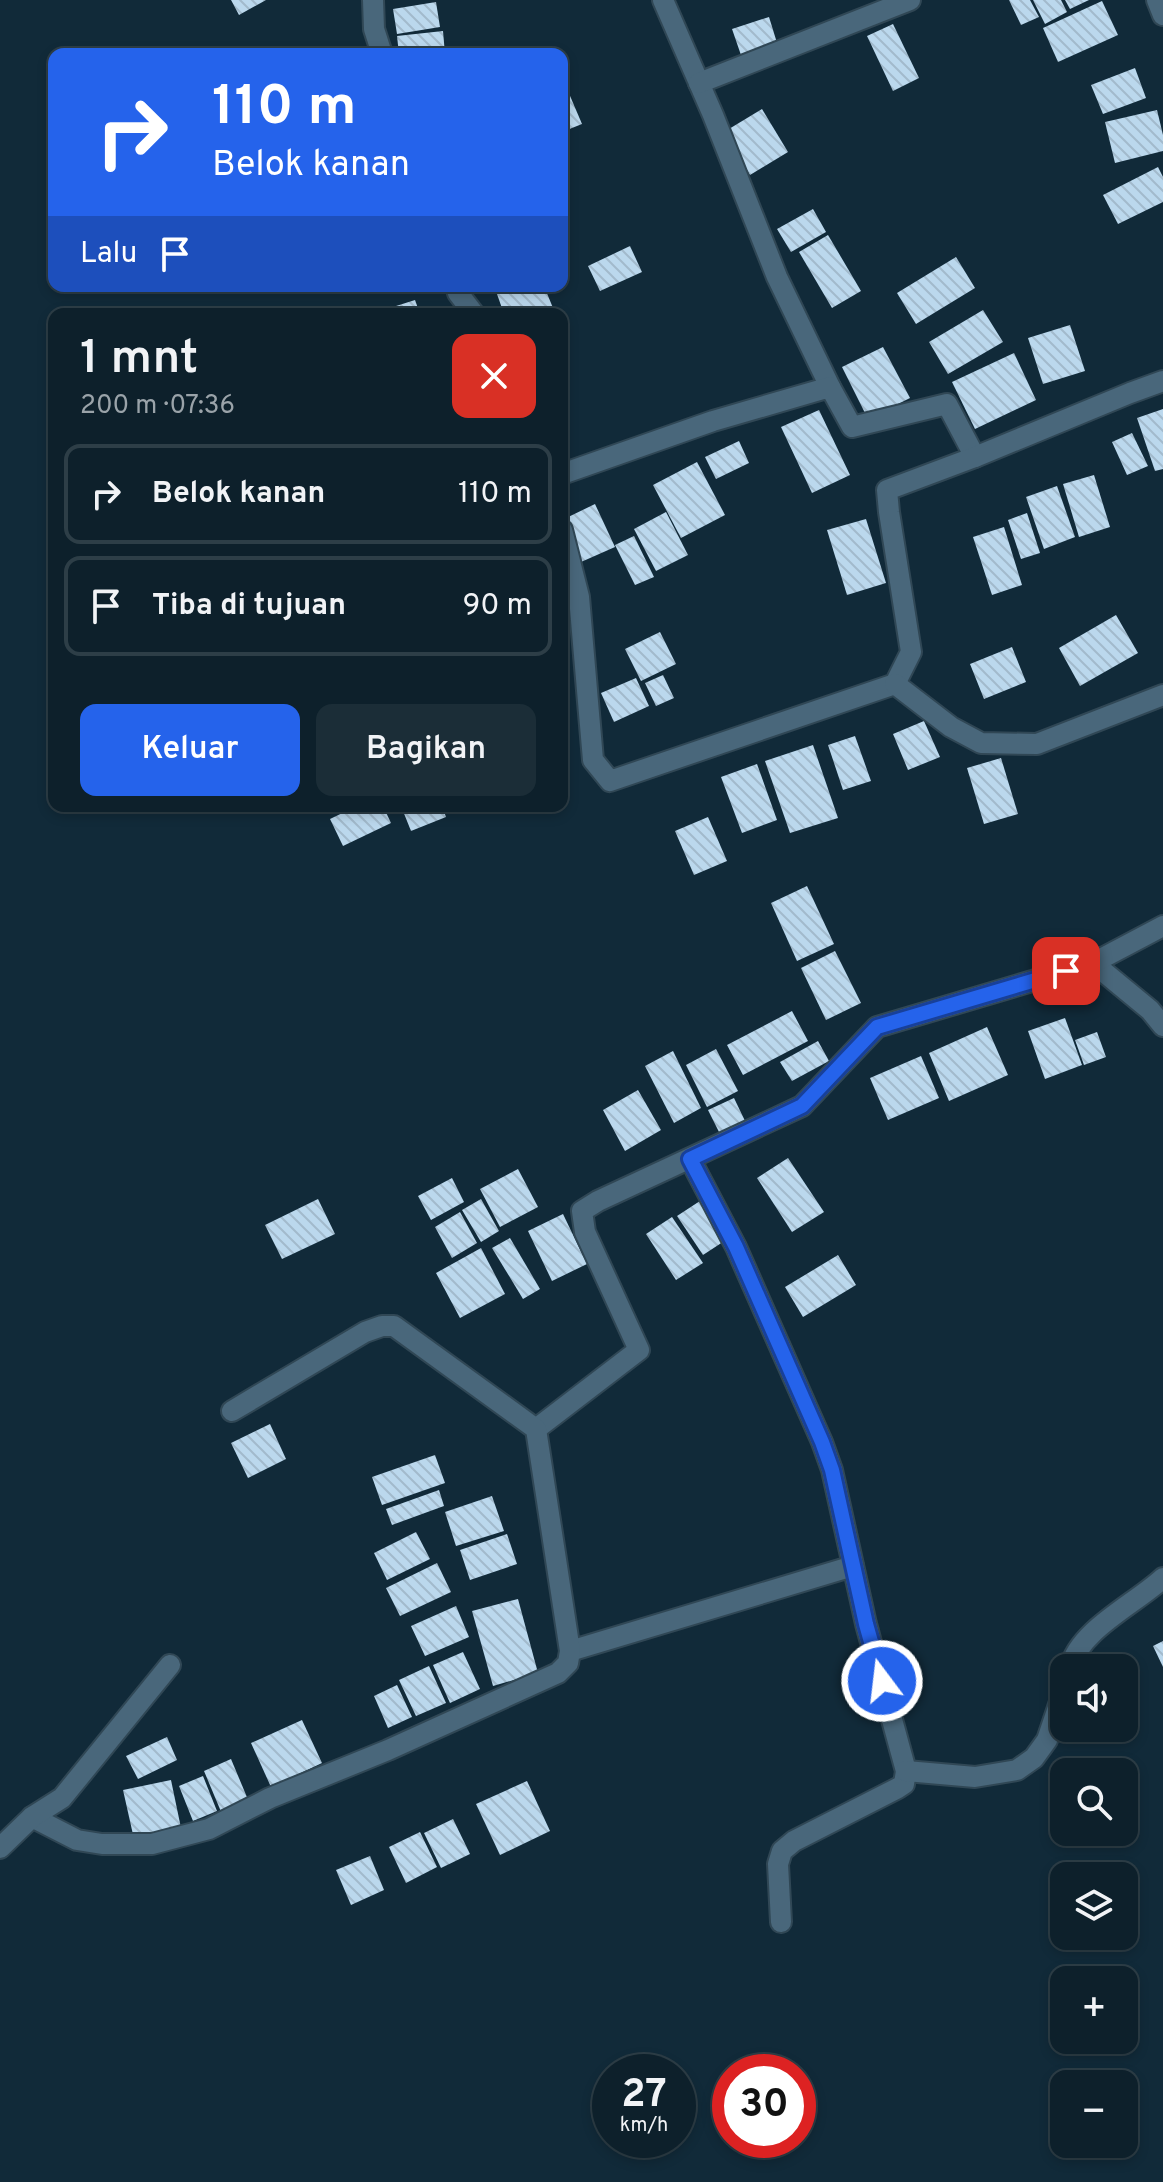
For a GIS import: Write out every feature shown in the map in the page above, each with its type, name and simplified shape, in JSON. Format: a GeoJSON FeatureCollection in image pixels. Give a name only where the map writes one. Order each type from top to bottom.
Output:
{"type":"FeatureCollection","features":[{"type":"Feature","properties":{"kind":"street"},"geometry":{"type":"LineString","coordinates":[[373,0],[374,29],[380,48]]}},
{"type":"Feature","properties":{"kind":"street"},"geometry":{"type":"LineString","coordinates":[[663,0],[777,277],[852,427],[947,404],[975,457]]}},
{"type":"Feature","properties":{"kind":"street"},"geometry":{"type":"LineString","coordinates":[[699,83],[910,0]]}},
{"type":"Feature","properties":{"kind":"street"},"geometry":{"type":"LineString","coordinates":[[1157,0],[1163,15]]}},
{"type":"Feature","properties":{"kind":"street"},"geometry":{"type":"LineString","coordinates":[[568,554],[579,597],[593,760],[610,781],[895,684],[911,652],[887,490],[1163,381]]}},
{"type":"Feature","properties":{"kind":"street"},"geometry":{"type":"LineString","coordinates":[[568,472],[713,421],[830,387]]}},
{"type":"Feature","properties":{"kind":"street"},"geometry":{"type":"LineString","coordinates":[[895,684],[951,727],[981,743],[1037,744],[1163,695]]}},
{"type":"Feature","properties":{"kind":"street"},"geometry":{"type":"LineString","coordinates":[[536,1429],[639,1350],[585,1232],[582,1211],[802,1106],[877,1027],[1093,963],[1163,926]]}},
{"type":"Feature","properties":{"kind":"street"},"geometry":{"type":"LineString","coordinates":[[1093,963],[1150,1010],[1163,1026]]}},
{"type":"Feature","properties":{"kind":"street"},"geometry":{"type":"LineString","coordinates":[[690,1159],[736,1247],[832,1470],[866,1624],[907,1779],[904,1784],[794,1841],[782,1851],[778,1864],[781,1922]]}},
{"type":"Feature","properties":{"kind":"street"},"geometry":{"type":"LineString","coordinates":[[32,1817],[77,1840],[102,1844],[152,1844],[209,1829],[270,1798],[388,1750],[558,1673],[568,1663],[570,1651],[536,1429],[394,1326],[382,1326],[365,1332],[232,1411]]}},
{"type":"Feature","properties":{"kind":"street"},"geometry":{"type":"LineString","coordinates":[[570,1651],[853,1566]]}},
{"type":"Feature","properties":{"kind":"street"},"geometry":{"type":"LineString","coordinates":[[1074,1654],[1085,1639],[1163,1578]]}},
{"type":"Feature","properties":{"kind":"street"},"geometry":{"type":"LineString","coordinates":[[0,1848],[32,1817],[62,1798],[170,1665]]}},
{"type":"Feature","properties":{"kind":"street"},"geometry":{"type":"LineString","coordinates":[[906,1771],[975,1777],[1017,1770],[1034,1758],[1050,1731]]}},
{"type":"Feature","properties":{"kind":"building"},"geometry":{"type":"Polygon","coordinates":[[[231,0],[266,0],[239,15],[231,0]]]}},
{"type":"Feature","properties":{"kind":"building"},"geometry":{"type":"Polygon","coordinates":[[[1009,0],[1030,0],[1039,17],[1021,25],[1009,0]]]}},
{"type":"Feature","properties":{"kind":"building"},"geometry":{"type":"Polygon","coordinates":[[[1033,0],[1061,0],[1067,12],[1045,24],[1033,0]]]}},
{"type":"Feature","properties":{"kind":"building"},"geometry":{"type":"Polygon","coordinates":[[[1065,0],[1089,0],[1070,9],[1065,0]]]}},
{"type":"Feature","properties":{"kind":"building"},"geometry":{"type":"Polygon","coordinates":[[[1102,1],[1118,35],[1058,62],[1043,28],[1102,1]]]}},
{"type":"Feature","properties":{"kind":"building"},"geometry":{"type":"Polygon","coordinates":[[[436,2],[440,27],[397,34],[393,9],[436,2]]]}},
{"type":"Feature","properties":{"kind":"building"},"geometry":{"type":"Polygon","coordinates":[[[769,17],[778,46],[742,58],[732,29],[769,17]]]}},
{"type":"Feature","properties":{"kind":"building"},"geometry":{"type":"Polygon","coordinates":[[[893,24],[919,78],[893,91],[867,36],[893,24]]]}},
{"type":"Feature","properties":{"kind":"building"},"geometry":{"type":"Polygon","coordinates":[[[443,31],[444,48],[398,48],[397,36],[443,31]]]}},
{"type":"Feature","properties":{"kind":"building"},"geometry":{"type":"Polygon","coordinates":[[[1135,68],[1146,98],[1103,114],[1091,85],[1135,68]]]}},
{"type":"Feature","properties":{"kind":"building"},"geometry":{"type":"Polygon","coordinates":[[[568,91],[582,124],[568,130],[568,91]]]}},
{"type":"Feature","properties":{"kind":"building"},"geometry":{"type":"Polygon","coordinates":[[[762,109],[788,152],[750,175],[724,132],[762,109]]]}},
{"type":"Feature","properties":{"kind":"building"},"geometry":{"type":"Polygon","coordinates":[[[1157,110],[1163,151],[1115,163],[1105,122],[1157,110]]]}},
{"type":"Feature","properties":{"kind":"building"},"geometry":{"type":"Polygon","coordinates":[[[1158,167],[1163,177],[1163,202],[1118,224],[1103,195],[1158,167]]]}},
{"type":"Feature","properties":{"kind":"building"},"geometry":{"type":"Polygon","coordinates":[[[813,209],[826,232],[791,252],[777,229],[813,209]]]}},
{"type":"Feature","properties":{"kind":"building"},"geometry":{"type":"Polygon","coordinates":[[[828,235],[861,291],[832,308],[799,252],[828,235]]]}},
{"type":"Feature","properties":{"kind":"building"},"geometry":{"type":"Polygon","coordinates":[[[630,246],[642,272],[600,291],[588,266],[630,246]]]}},
{"type":"Feature","properties":{"kind":"building"},"geometry":{"type":"Polygon","coordinates":[[[956,257],[975,288],[916,324],[897,293],[956,257]]]}},
{"type":"Feature","properties":{"kind":"building"},"geometry":{"type":"Polygon","coordinates":[[[546,292],[553,308],[502,308],[497,294],[546,292]]]}},
{"type":"Feature","properties":{"kind":"building"},"geometry":{"type":"Polygon","coordinates":[[[415,300],[418,308],[390,308],[415,300]]]}},
{"type":"Feature","properties":{"kind":"building"},"geometry":{"type":"Polygon","coordinates":[[[983,310],[1003,342],[948,374],[929,342],[983,310]]]}},
{"type":"Feature","properties":{"kind":"building"},"geometry":{"type":"Polygon","coordinates":[[[1070,325],[1085,371],[1043,384],[1028,338],[1070,325]]]}},
{"type":"Feature","properties":{"kind":"building"},"geometry":{"type":"Polygon","coordinates":[[[883,347],[910,398],[868,419],[842,367],[883,347]]]}},
{"type":"Feature","properties":{"kind":"building"},"geometry":{"type":"Polygon","coordinates":[[[1014,353],[1036,400],[975,429],[952,382],[1014,353]]]}},
{"type":"Feature","properties":{"kind":"building"},"geometry":{"type":"Polygon","coordinates":[[[1163,409],[1163,469],[1155,471],[1137,418],[1163,409]]]}},
{"type":"Feature","properties":{"kind":"building"},"geometry":{"type":"Polygon","coordinates":[[[819,410],[850,475],[812,493],[781,427],[819,410]]]}},
{"type":"Feature","properties":{"kind":"building"},"geometry":{"type":"Polygon","coordinates":[[[1132,433],[1148,466],[1127,475],[1112,442],[1132,433]]]}},
{"type":"Feature","properties":{"kind":"building"},"geometry":{"type":"Polygon","coordinates":[[[739,441],[749,463],[716,479],[705,457],[739,441]]]}},
{"type":"Feature","properties":{"kind":"building"},"geometry":{"type":"Polygon","coordinates":[[[697,462],[725,515],[681,538],[653,485],[697,462]]]}},
{"type":"Feature","properties":{"kind":"building"},"geometry":{"type":"Polygon","coordinates":[[[1094,475],[1110,527],[1079,537],[1063,484],[1094,475]]]}},
{"type":"Feature","properties":{"kind":"building"},"geometry":{"type":"Polygon","coordinates":[[[1057,486],[1075,537],[1044,549],[1026,497],[1057,486]]]}},
{"type":"Feature","properties":{"kind":"building"},"geometry":{"type":"Polygon","coordinates":[[[595,504],[615,547],[581,562],[568,533],[568,517],[595,504]]]}},
{"type":"Feature","properties":{"kind":"building"},"geometry":{"type":"Polygon","coordinates":[[[666,512],[688,555],[656,571],[634,529],[666,512]]]}},
{"type":"Feature","properties":{"kind":"building"},"geometry":{"type":"Polygon","coordinates":[[[1027,513],[1040,553],[1021,559],[1008,520],[1027,513]]]}},
{"type":"Feature","properties":{"kind":"building"},"geometry":{"type":"Polygon","coordinates":[[[866,519],[886,583],[847,595],[827,530],[866,519]]]}},
{"type":"Feature","properties":{"kind":"building"},"geometry":{"type":"Polygon","coordinates":[[[1004,527],[1022,585],[992,595],[973,537],[1004,527]]]}},
{"type":"Feature","properties":{"kind":"building"},"geometry":{"type":"Polygon","coordinates":[[[634,536],[654,577],[635,585],[615,545],[634,536]]]}},
{"type":"Feature","properties":{"kind":"building"},"geometry":{"type":"Polygon","coordinates":[[[1116,615],[1138,653],[1080,686],[1059,648],[1116,615]]]}},
{"type":"Feature","properties":{"kind":"building"},"geometry":{"type":"Polygon","coordinates":[[[660,632],[676,664],[641,681],[625,649],[660,632]]]}},
{"type":"Feature","properties":{"kind":"building"},"geometry":{"type":"Polygon","coordinates":[[[1012,647],[1026,682],[984,699],[970,664],[1012,647]]]}},
{"type":"Feature","properties":{"kind":"building"},"geometry":{"type":"Polygon","coordinates":[[[663,675],[674,698],[656,706],[645,683],[663,675]]]}},
{"type":"Feature","properties":{"kind":"building"},"geometry":{"type":"Polygon","coordinates":[[[636,678],[649,706],[614,722],[601,693],[636,678]]]}},
{"type":"Feature","properties":{"kind":"building"},"geometry":{"type":"Polygon","coordinates":[[[924,721],[940,757],[908,770],[893,734],[924,721]]]}},
{"type":"Feature","properties":{"kind":"building"},"geometry":{"type":"Polygon","coordinates":[[[855,736],[871,781],[843,790],[828,745],[855,736]]]}},
{"type":"Feature","properties":{"kind":"building"},"geometry":{"type":"Polygon","coordinates":[[[813,745],[838,818],[790,833],[765,761],[813,745]]]}},
{"type":"Feature","properties":{"kind":"building"},"geometry":{"type":"Polygon","coordinates":[[[1001,758],[1018,814],[984,824],[967,768],[1001,758]]]}},
{"type":"Feature","properties":{"kind":"building"},"geometry":{"type":"Polygon","coordinates":[[[757,764],[777,820],[742,833],[721,777],[757,764]]]}},
{"type":"Feature","properties":{"kind":"building"},"geometry":{"type":"Polygon","coordinates":[[[345,812],[386,812],[391,823],[343,846],[330,819],[345,812]]]}},
{"type":"Feature","properties":{"kind":"building"},"geometry":{"type":"Polygon","coordinates":[[[403,812],[444,812],[446,817],[411,831],[403,812]]]}},
{"type":"Feature","properties":{"kind":"building"},"geometry":{"type":"Polygon","coordinates":[[[708,817],[727,861],[694,875],[675,831],[708,817]]]}},
{"type":"Feature","properties":{"kind":"building"},"geometry":{"type":"Polygon","coordinates":[[[807,886],[834,944],[797,961],[771,903],[807,886]]]}},
{"type":"Feature","properties":{"kind":"building"},"geometry":{"type":"Polygon","coordinates":[[[835,951],[861,1003],[826,1020],[801,968],[835,951]]]}},
{"type":"Feature","properties":{"kind":"building"},"geometry":{"type":"Polygon","coordinates":[[[792,1011],[808,1041],[743,1075],[727,1045],[792,1011]]]}},
{"type":"Feature","properties":{"kind":"building"},"geometry":{"type":"Polygon","coordinates":[[[1065,1018],[1082,1065],[1045,1079],[1028,1031],[1065,1018]]]}},
{"type":"Feature","properties":{"kind":"building"},"geometry":{"type":"Polygon","coordinates":[[[987,1027],[1008,1075],[949,1101],[929,1053],[987,1027]]]}},
{"type":"Feature","properties":{"kind":"building"},"geometry":{"type":"Polygon","coordinates":[[[1097,1032],[1106,1057],[1084,1065],[1075,1040],[1097,1032]]]}},
{"type":"Feature","properties":{"kind":"building"},"geometry":{"type":"Polygon","coordinates":[[[818,1041],[829,1061],[792,1081],[780,1062],[818,1041]]]}},
{"type":"Feature","properties":{"kind":"building"},"geometry":{"type":"Polygon","coordinates":[[[716,1049],[738,1091],[707,1107],[686,1065],[716,1049]]]}},
{"type":"Feature","properties":{"kind":"building"},"geometry":{"type":"Polygon","coordinates":[[[673,1051],[701,1108],[674,1123],[645,1066],[673,1051]]]}},
{"type":"Feature","properties":{"kind":"building"},"geometry":{"type":"Polygon","coordinates":[[[921,1056],[939,1098],[888,1120],[870,1078],[921,1056]]]}},
{"type":"Feature","properties":{"kind":"building"},"geometry":{"type":"Polygon","coordinates":[[[638,1090],[661,1130],[625,1151],[603,1110],[638,1090]]]}},
{"type":"Feature","properties":{"kind":"building"},"geometry":{"type":"Polygon","coordinates":[[[734,1098],[746,1123],[721,1136],[708,1110],[734,1098]]]}},
{"type":"Feature","properties":{"kind":"building"},"geometry":{"type":"Polygon","coordinates":[[[788,1158],[824,1212],[792,1232],[757,1178],[788,1158]]]}},
{"type":"Feature","properties":{"kind":"building"},"geometry":{"type":"Polygon","coordinates":[[[518,1169],[538,1207],[500,1227],[480,1189],[518,1169]]]}},
{"type":"Feature","properties":{"kind":"building"},"geometry":{"type":"Polygon","coordinates":[[[452,1178],[464,1202],[431,1220],[418,1196],[452,1178]]]}},
{"type":"Feature","properties":{"kind":"building"},"geometry":{"type":"Polygon","coordinates":[[[318,1199],[335,1234],[282,1259],[265,1225],[318,1199]]]}},
{"type":"Feature","properties":{"kind":"building"},"geometry":{"type":"Polygon","coordinates":[[[481,1199],[499,1231],[481,1242],[462,1210],[481,1199]]]}},
{"type":"Feature","properties":{"kind":"building"},"geometry":{"type":"Polygon","coordinates":[[[703,1199],[729,1238],[703,1255],[677,1216],[703,1199]]]}},
{"type":"Feature","properties":{"kind":"building"},"geometry":{"type":"Polygon","coordinates":[[[460,1212],[477,1243],[452,1258],[435,1227],[460,1212]]]}},
{"type":"Feature","properties":{"kind":"building"},"geometry":{"type":"Polygon","coordinates":[[[563,1214],[587,1264],[552,1281],[528,1231],[563,1214]]]}},
{"type":"Feature","properties":{"kind":"building"},"geometry":{"type":"Polygon","coordinates":[[[672,1217],[703,1263],[676,1280],[646,1234],[672,1217]]]}},
{"type":"Feature","properties":{"kind":"building"},"geometry":{"type":"Polygon","coordinates":[[[510,1238],[540,1289],[523,1299],[492,1248],[510,1238]]]}},
{"type":"Feature","properties":{"kind":"building"},"geometry":{"type":"Polygon","coordinates":[[[481,1248],[505,1294],[460,1318],[436,1273],[481,1248]]]}},
{"type":"Feature","properties":{"kind":"building"},"geometry":{"type":"Polygon","coordinates":[[[838,1255],[856,1285],[803,1317],[785,1287],[838,1255]]]}},
{"type":"Feature","properties":{"kind":"building"},"geometry":{"type":"Polygon","coordinates":[[[270,1424],[286,1459],[248,1478],[231,1443],[270,1424]]]}},
{"type":"Feature","properties":{"kind":"building"},"geometry":{"type":"Polygon","coordinates":[[[435,1455],[445,1483],[382,1505],[372,1477],[435,1455]]]}},
{"type":"Feature","properties":{"kind":"building"},"geometry":{"type":"Polygon","coordinates":[[[439,1490],[444,1506],[392,1525],[386,1509],[439,1490]]]}},
{"type":"Feature","properties":{"kind":"building"},"geometry":{"type":"Polygon","coordinates":[[[492,1496],[504,1531],[456,1546],[445,1512],[492,1496]]]}},
{"type":"Feature","properties":{"kind":"building"},"geometry":{"type":"Polygon","coordinates":[[[416,1532],[430,1559],[387,1580],[374,1553],[416,1532]]]}},
{"type":"Feature","properties":{"kind":"building"},"geometry":{"type":"Polygon","coordinates":[[[507,1534],[517,1564],[470,1580],[460,1550],[507,1534]]]}},
{"type":"Feature","properties":{"kind":"building"},"geometry":{"type":"Polygon","coordinates":[[[437,1563],[451,1592],[400,1616],[386,1588],[437,1563]]]}},
{"type":"Feature","properties":{"kind":"building"},"geometry":{"type":"Polygon","coordinates":[[[518,1599],[538,1673],[493,1686],[472,1611],[518,1599]]]}},
{"type":"Feature","properties":{"kind":"building"},"geometry":{"type":"Polygon","coordinates":[[[456,1606],[469,1637],[425,1656],[411,1626],[456,1606]]]}},
{"type":"Feature","properties":{"kind":"building"},"geometry":{"type":"Polygon","coordinates":[[[1163,1641],[1163,1667],[1153,1646],[1163,1641]]]}},
{"type":"Feature","properties":{"kind":"building"},"geometry":{"type":"Polygon","coordinates":[[[463,1652],[480,1689],[450,1703],[433,1665],[463,1652]]]}},
{"type":"Feature","properties":{"kind":"building"},"geometry":{"type":"Polygon","coordinates":[[[429,1666],[446,1703],[416,1716],[399,1680],[429,1666]]]}},
{"type":"Feature","properties":{"kind":"building"},"geometry":{"type":"Polygon","coordinates":[[[397,1685],[412,1717],[388,1728],[374,1696],[397,1685]]]}},
{"type":"Feature","properties":{"kind":"building"},"geometry":{"type":"Polygon","coordinates":[[[302,1720],[322,1763],[271,1787],[251,1743],[302,1720]]]}},
{"type":"Feature","properties":{"kind":"building"},"geometry":{"type":"Polygon","coordinates":[[[167,1737],[177,1760],[138,1779],[126,1756],[167,1737]]]}},
{"type":"Feature","properties":{"kind":"building"},"geometry":{"type":"Polygon","coordinates":[[[231,1759],[249,1802],[222,1814],[204,1771],[231,1759]]]}},
{"type":"Feature","properties":{"kind":"building"},"geometry":{"type":"Polygon","coordinates":[[[203,1776],[217,1811],[193,1821],[179,1786],[203,1776]]]}},
{"type":"Feature","properties":{"kind":"building"},"geometry":{"type":"Polygon","coordinates":[[[171,1780],[181,1828],[134,1839],[123,1790],[171,1780]]]}},
{"type":"Feature","properties":{"kind":"building"},"geometry":{"type":"Polygon","coordinates":[[[527,1781],[550,1831],[500,1855],[476,1804],[527,1781]]]}},
{"type":"Feature","properties":{"kind":"building"},"geometry":{"type":"Polygon","coordinates":[[[453,1819],[470,1854],[441,1868],[424,1833],[453,1819]]]}},
{"type":"Feature","properties":{"kind":"building"},"geometry":{"type":"Polygon","coordinates":[[[420,1832],[437,1867],[406,1883],[389,1847],[420,1832]]]}},
{"type":"Feature","properties":{"kind":"building"},"geometry":{"type":"Polygon","coordinates":[[[370,1856],[384,1890],[351,1905],[336,1870],[370,1856]]]}},
{"type":"Feature","properties":{"kind":"route"},"geometry":{"type":"LineString","coordinates":[[882,1681],[866,1624],[832,1470],[822,1442],[736,1247],[690,1159],[802,1106],[877,1027],[1066,971]]}}]}
